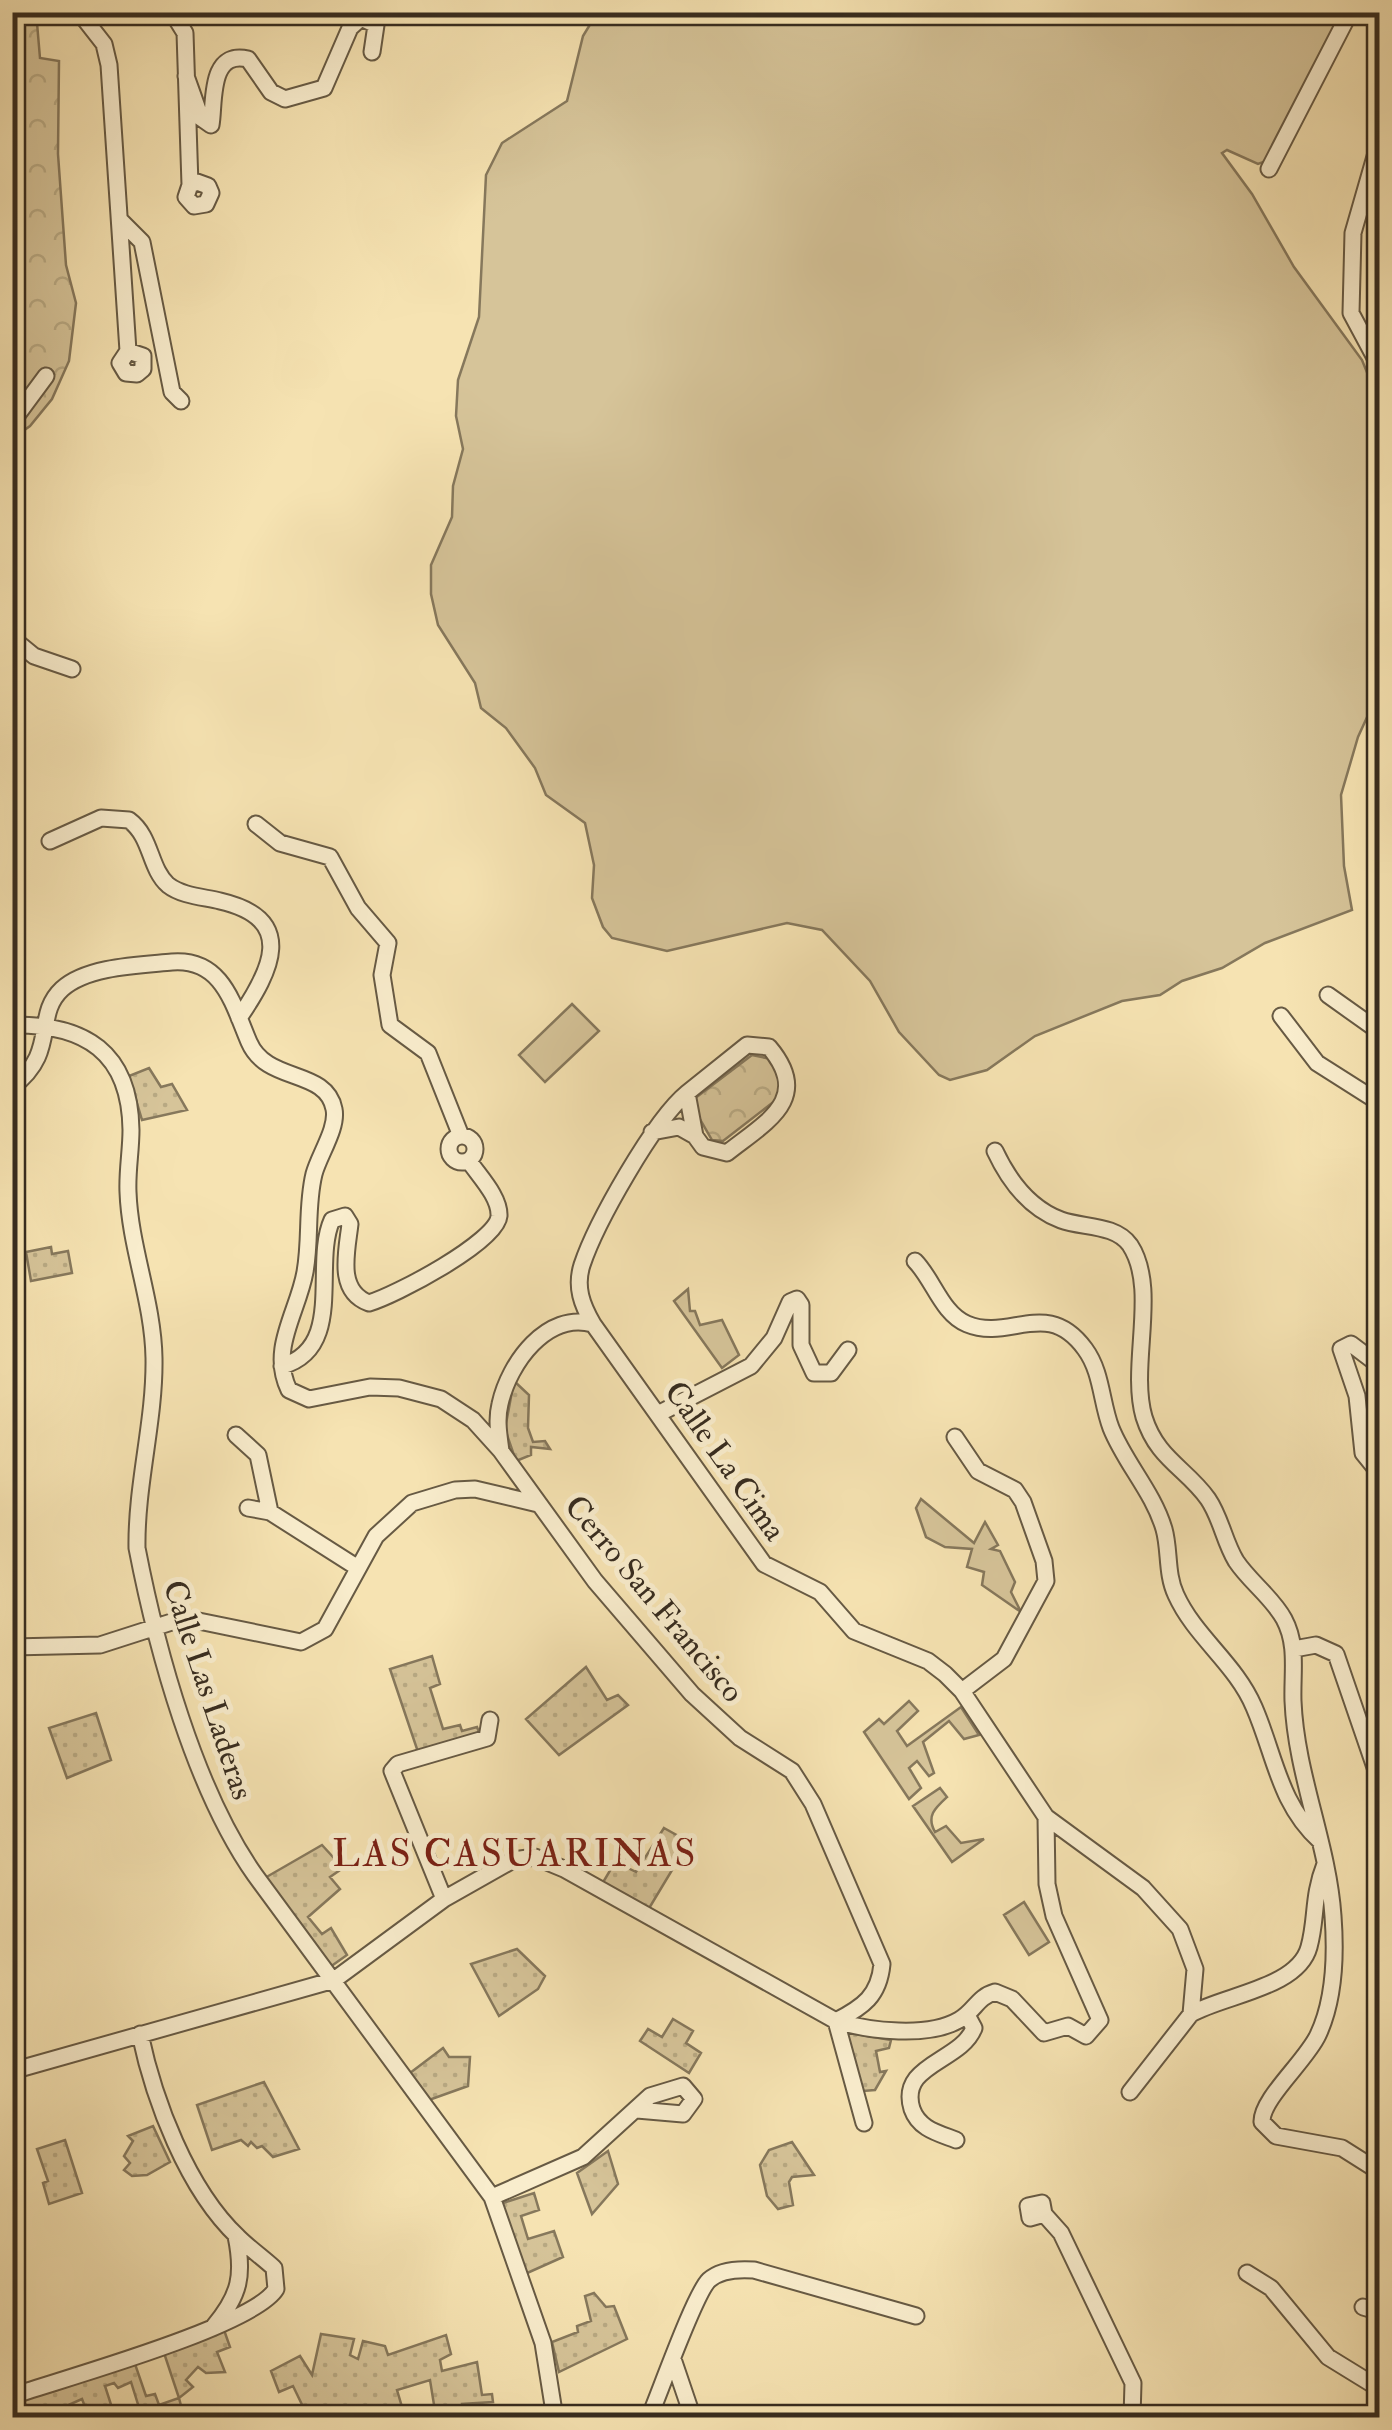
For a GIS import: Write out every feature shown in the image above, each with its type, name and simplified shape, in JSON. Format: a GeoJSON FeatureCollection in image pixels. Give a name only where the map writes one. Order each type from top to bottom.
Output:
{"type":"FeatureCollection","features":[{"type":"Feature","properties":{"kind":"street"},"geometry":{"type":"LineString","coordinates":[[80,12],[104,44],[109,66],[128,350]]}},
{"type":"Feature","properties":{"kind":"street"},"geometry":{"type":"LineString","coordinates":[[172,12],[185,33],[190,186]]}},
{"type":"Feature","properties":{"kind":"street"},"geometry":{"type":"LineString","coordinates":[[1269,168],[1350,12]]}},
{"type":"Feature","properties":{"kind":"street"},"geometry":{"type":"LineString","coordinates":[[186,76],[200,118],[211,126],[210,98],[220,69],[230,60],[248,58],[271,92],[285,100],[324,88],[350,28],[361,18],[376,25],[372,52]]}},
{"type":"Feature","properties":{"kind":"street"},"geometry":{"type":"LineString","coordinates":[[1380,139],[1353,234],[1351,313],[1380,367]]}},
{"type":"Feature","properties":{"kind":"street"},"geometry":{"type":"LineString","coordinates":[[120,220],[142,242],[172,392],[181,401]]}},
{"type":"Feature","properties":{"kind":"street"},"geometry":{"type":"LineString","coordinates":[[12,422],[46,376]]}},
{"type":"Feature","properties":{"kind":"street"},"geometry":{"type":"LineString","coordinates":[[12,638],[34,656],[72,669]]}},
{"type":"Feature","properties":{"kind":"street"},"geometry":{"type":"LineString","coordinates":[[50,841],[101,818],[130,820],[148,840],[167,884],[180,892],[239,906],[255,915],[271,938],[272,956],[261,986],[238,1018]]}},
{"type":"Feature","properties":{"kind":"street"},"geometry":{"type":"LineString","coordinates":[[12,1088],[39,1060],[52,1003],[63,988],[78,980],[132,966],[181,961],[210,971],[223,982],[259,1060],[275,1071],[315,1084],[334,1109],[314,1175],[305,1273],[289,1320],[282,1366],[301,1360],[312,1348],[328,1279],[332,1220],[345,1216],[350,1224],[347,1280],[360,1300],[370,1303],[438,1269],[490,1234],[499,1218],[497,1208],[469,1161],[456,1162],[448,1152],[453,1140],[461,1136],[428,1053],[390,1025],[386,1015],[382,975],[388,953],[384,936],[358,908],[330,857],[280,843],[256,824]]}},
{"type":"Feature","properties":{"kind":"street"},"geometry":{"type":"LineString","coordinates":[[1328,995],[1380,1032]]}},
{"type":"Feature","properties":{"kind":"street"},"geometry":{"type":"LineString","coordinates":[[1281,1016],[1318,1063],[1380,1103]]}},
{"type":"Feature","properties":{"kind":"street","name":"Calle Las Laderas"},"geometry":{"type":"LineString","coordinates":[[12,1026],[46,1024],[79,1033],[98,1045],[117,1070],[128,1096],[128,1194],[149,1294],[154,1364],[136,1518],[137,1548],[187,1731],[228,1836],[492,2196],[543,2342],[554,2418]]}},
{"type":"Feature","properties":{"kind":"street"},"geometry":{"type":"LineString","coordinates":[[593,1324],[582,1304],[582,1264],[651,1132],[687,1093],[747,1045],[768,1047],[780,1060],[788,1092],[777,1114],[727,1153],[703,1147],[695,1136],[679,1127],[651,1132]]}},
{"type":"Feature","properties":{"kind":"street"},"geometry":{"type":"LineString","coordinates":[[687,1093],[695,1136]]}},
{"type":"Feature","properties":{"kind":"street"},"geometry":{"type":"LineString","coordinates":[[994,1151],[1011,1182],[1034,1205],[1058,1219],[1117,1233],[1132,1248],[1142,1284],[1140,1392],[1152,1438],[1172,1466],[1206,1495],[1236,1562],[1279,1610],[1294,1649],[1296,1734],[1325,1864],[1334,1934],[1330,2004],[1318,2036],[1298,2069],[1266,2104],[1262,2122],[1282,2138],[1342,2148],[1380,2172]]}},
{"type":"Feature","properties":{"kind":"street"},"geometry":{"type":"LineString","coordinates":[[915,1260],[944,1305],[966,1324],[996,1328],[1046,1322],[1068,1331],[1084,1348],[1096,1367],[1110,1426],[1159,1516],[1174,1592],[1244,1685],[1285,1798],[1300,1823],[1320,1841]]}},
{"type":"Feature","properties":{"kind":"street"},"geometry":{"type":"LineString","coordinates":[[658,1414],[751,1366],[774,1338],[790,1302],[797,1300],[801,1305],[800,1345],[814,1373],[831,1373],[848,1350]]}},
{"type":"Feature","properties":{"kind":"street"},"geometry":{"type":"LineString","coordinates":[[501,1452],[500,1402],[521,1358],[552,1328],[566,1322],[593,1324]]}},
{"type":"Feature","properties":{"kind":"street","name":"Calle La Cima"},"geometry":{"type":"LineString","coordinates":[[593,1324],[764,1564],[820,1592],[854,1631],[928,1661],[962,1690],[1046,1817],[1164,1908],[1189,1950],[1196,1986]]}},
{"type":"Feature","properties":{"kind":"street"},"geometry":{"type":"LineString","coordinates":[[1380,1366],[1350,1344],[1341,1349],[1357,1396],[1363,1452],[1380,1474]]}},
{"type":"Feature","properties":{"kind":"street","name":"Cerro San Francisco"},"geometry":{"type":"LineString","coordinates":[[282,1366],[290,1390],[309,1399],[384,1387],[441,1399],[472,1420],[501,1452],[595,1580],[692,1694],[740,1738],[792,1771],[806,1790],[882,1964],[880,1984],[872,1998],[836,2021]]}},
{"type":"Feature","properties":{"kind":"street"},"geometry":{"type":"LineString","coordinates":[[236,1434],[258,1455],[270,1512]]}},
{"type":"Feature","properties":{"kind":"street"},"geometry":{"type":"LineString","coordinates":[[956,1437],[978,1471],[1014,1490],[1023,1502],[1044,1562],[1046,1581],[1004,1659],[962,1690]]}},
{"type":"Feature","properties":{"kind":"street"},"geometry":{"type":"LineString","coordinates":[[496,1492],[507,1480],[511,1466]]}},
{"type":"Feature","properties":{"kind":"street"},"geometry":{"type":"LineString","coordinates":[[12,1648],[100,1645],[158,1626],[202,1618],[301,1642],[325,1629],[376,1536],[412,1504],[454,1490],[496,1492],[538,1504]]}},
{"type":"Feature","properties":{"kind":"street"},"geometry":{"type":"LineString","coordinates":[[248,1508],[270,1512],[358,1568]]}},
{"type":"Feature","properties":{"kind":"street"},"geometry":{"type":"LineString","coordinates":[[1294,1649],[1316,1645],[1336,1654],[1380,1782]]}},
{"type":"Feature","properties":{"kind":"street"},"geometry":{"type":"LineString","coordinates":[[444,1899],[392,1771],[407,1762],[487,1738],[492,1730],[490,1720]]}},
{"type":"Feature","properties":{"kind":"street"},"geometry":{"type":"LineString","coordinates":[[12,2071],[334,1980],[488,1870],[535,1858],[564,1869],[836,2021],[857,2027],[947,2027],[968,2015],[981,1996],[995,1992],[1012,1999],[1044,2032],[1068,2026],[1086,2036],[1100,2020],[1054,1916],[1047,1884],[1046,1817]]}},
{"type":"Feature","properties":{"kind":"street"},"geometry":{"type":"LineString","coordinates":[[1130,2092],[1192,2014],[1217,2000],[1264,1987],[1298,1964],[1310,1945],[1312,1904],[1325,1864]]}},
{"type":"Feature","properties":{"kind":"street"},"geometry":{"type":"LineString","coordinates":[[1192,2014],[1196,1986],[1217,2000]]}},
{"type":"Feature","properties":{"kind":"street"},"geometry":{"type":"LineString","coordinates":[[956,2140],[928,2130],[914,2116],[909,2096],[916,2075],[968,2043],[974,2028],[968,2015]]}},
{"type":"Feature","properties":{"kind":"street"},"geometry":{"type":"LineString","coordinates":[[836,2021],[864,2123]]}},
{"type":"Feature","properties":{"kind":"street"},"geometry":{"type":"LineString","coordinates":[[12,2396],[214,2326],[264,2304],[276,2290],[274,2268],[246,2252],[175,2144],[151,2086],[140,2034]]}},
{"type":"Feature","properties":{"kind":"street"},"geometry":{"type":"LineString","coordinates":[[492,2196],[583,2157],[637,2110]]}},
{"type":"Feature","properties":{"kind":"street"},"geometry":{"type":"LineString","coordinates":[[1044,2214],[1060,2233],[1133,2383],[1132,2418]]}},
{"type":"Feature","properties":{"kind":"street"},"geometry":{"type":"LineString","coordinates":[[214,2326],[239,2290],[246,2252]]}},
{"type":"Feature","properties":{"kind":"street"},"geometry":{"type":"LineString","coordinates":[[674,2362],[696,2416],[649,2417],[695,2301],[710,2279],[734,2269],[754,2270],[916,2316]]}},
{"type":"Feature","properties":{"kind":"street"},"geometry":{"type":"LineString","coordinates":[[1247,2273],[1272,2288],[1328,2356],[1380,2389]]}},
{"type":"Feature","properties":{"kind":"street"},"geometry":{"type":"LineString","coordinates":[[12,2275],[12,2302]]}},
{"type":"Feature","properties":{"kind":"green space"},"geometry":{"type":"Polygon","coordinates":[[[597,13],[1351,13],[1274,158],[1258,164],[1227,150],[1222,153],[1252,194],[1294,267],[1362,360],[1379,402],[1379,691],[1358,737],[1341,795],[1344,866],[1352,910],[1265,943],[1222,968],[1182,981],[1160,995],[1122,1001],[1035,1036],[987,1070],[950,1080],[939,1075],[899,1032],[870,981],[822,930],[787,923],[667,951],[612,938],[603,927],[592,898],[594,865],[585,823],[546,795],[535,768],[506,728],[481,708],[475,683],[438,625],[431,594],[431,565],[452,517],[453,486],[463,449],[456,416],[458,380],[479,317],[486,175],[502,143],[567,101],[583,36],[597,13]]]}},
{"type":"Feature","properties":{"kind":"green space"},"geometry":{"type":"Polygon","coordinates":[[[15,21],[37,23],[40,58],[59,61],[58,154],[66,265],[76,303],[69,361],[52,399],[30,426],[13,438],[15,21]]]}},
{"type":"Feature","properties":{"kind":"green space"},"geometry":{"type":"Polygon","coordinates":[[[572,1004],[599,1031],[545,1082],[519,1055],[572,1004]]]}},
{"type":"Feature","properties":{"kind":"green space"},"geometry":{"type":"Polygon","coordinates":[[[752,1055],[771,1059],[782,1086],[776,1100],[723,1141],[712,1140],[693,1107],[694,1099],[752,1055]]]}},
{"type":"Feature","properties":{"kind":"green space"},"geometry":{"type":"Polygon","coordinates":[[[149,1068],[161,1087],[172,1084],[187,1110],[142,1120],[129,1076],[149,1068]]]}},
{"type":"Feature","properties":{"kind":"green space"},"geometry":{"type":"Polygon","coordinates":[[[51,1247],[52,1254],[68,1251],[72,1273],[31,1281],[26,1252],[51,1247]]]}},
{"type":"Feature","properties":{"kind":"green space"},"geometry":{"type":"Polygon","coordinates":[[[688,1289],[690,1311],[695,1311],[700,1325],[722,1320],[739,1355],[722,1368],[674,1301],[688,1289]]]}},
{"type":"Feature","properties":{"kind":"green space"},"geometry":{"type":"Polygon","coordinates":[[[514,1381],[529,1395],[528,1428],[533,1442],[545,1441],[550,1449],[531,1447],[531,1455],[516,1461],[505,1429],[514,1381]]]}},
{"type":"Feature","properties":{"kind":"green space"},"geometry":{"type":"Polygon","coordinates":[[[921,1499],[974,1543],[985,1522],[998,1545],[991,1549],[1000,1551],[1015,1582],[1011,1592],[1021,1612],[982,1585],[984,1572],[967,1567],[972,1549],[945,1547],[926,1537],[916,1508],[921,1499]]]}},
{"type":"Feature","properties":{"kind":"green space"},"geometry":{"type":"Polygon","coordinates":[[[432,1656],[440,1684],[430,1688],[443,1729],[460,1725],[462,1731],[477,1727],[479,1732],[475,1737],[419,1755],[390,1669],[432,1656]]]}},
{"type":"Feature","properties":{"kind":"green space"},"geometry":{"type":"Polygon","coordinates":[[[586,1667],[607,1700],[618,1695],[628,1705],[559,1755],[526,1719],[586,1667]]]}},
{"type":"Feature","properties":{"kind":"green space"},"geometry":{"type":"Polygon","coordinates":[[[909,1701],[918,1711],[897,1731],[907,1746],[961,1707],[979,1735],[964,1739],[949,1721],[923,1742],[934,1773],[929,1776],[917,1761],[909,1768],[921,1788],[909,1799],[864,1732],[879,1719],[884,1724],[909,1701]]]}},
{"type":"Feature","properties":{"kind":"green space"},"geometry":{"type":"Polygon","coordinates":[[[96,1713],[111,1760],[67,1778],[49,1728],[96,1713]]]}},
{"type":"Feature","properties":{"kind":"green space"},"geometry":{"type":"Polygon","coordinates":[[[940,1788],[947,1797],[932,1817],[935,1832],[946,1826],[961,1843],[984,1839],[952,1862],[913,1806],[940,1788]]]}},
{"type":"Feature","properties":{"kind":"green space"},"geometry":{"type":"Polygon","coordinates":[[[664,1828],[689,1842],[648,1910],[602,1884],[621,1852],[633,1859],[628,1868],[636,1872],[664,1828]]]}},
{"type":"Feature","properties":{"kind":"green space"},"geometry":{"type":"Polygon","coordinates":[[[322,1845],[343,1868],[330,1877],[340,1889],[308,1917],[322,1934],[331,1928],[347,1955],[330,1967],[263,1879],[322,1845]]]}},
{"type":"Feature","properties":{"kind":"green space"},"geometry":{"type":"Polygon","coordinates":[[[1024,1902],[1049,1942],[1029,1955],[1004,1915],[1024,1902]]]}},
{"type":"Feature","properties":{"kind":"green space"},"geometry":{"type":"Polygon","coordinates":[[[517,1949],[545,1976],[538,1989],[499,2016],[471,1964],[517,1949]]]}},
{"type":"Feature","properties":{"kind":"green space"},"geometry":{"type":"Polygon","coordinates":[[[673,2019],[693,2031],[686,2043],[701,2053],[689,2073],[640,2041],[648,2029],[662,2037],[673,2019]]]}},
{"type":"Feature","properties":{"kind":"green space"},"geometry":{"type":"Polygon","coordinates":[[[844,2032],[891,2040],[889,2048],[876,2051],[880,2072],[886,2071],[875,2090],[863,2091],[844,2032]]]}},
{"type":"Feature","properties":{"kind":"green space"},"geometry":{"type":"Polygon","coordinates":[[[443,2048],[449,2057],[470,2057],[468,2086],[429,2100],[410,2073],[443,2048]]]}},
{"type":"Feature","properties":{"kind":"green space"},"geometry":{"type":"Polygon","coordinates":[[[264,2082],[299,2149],[273,2157],[262,2146],[257,2148],[251,2142],[248,2146],[241,2140],[212,2150],[197,2105],[264,2082]]]}},
{"type":"Feature","properties":{"kind":"green space"},"geometry":{"type":"Polygon","coordinates":[[[153,2126],[170,2162],[147,2175],[132,2176],[124,2170],[130,2163],[124,2156],[133,2141],[128,2136],[153,2126]]]}},
{"type":"Feature","properties":{"kind":"green space"},"geometry":{"type":"Polygon","coordinates":[[[65,2140],[82,2193],[49,2204],[43,2183],[48,2181],[37,2149],[65,2140]]]}},
{"type":"Feature","properties":{"kind":"green space"},"geometry":{"type":"Polygon","coordinates":[[[792,2142],[814,2175],[792,2177],[789,2182],[793,2205],[778,2209],[767,2196],[760,2165],[769,2150],[792,2142]]]}},
{"type":"Feature","properties":{"kind":"green space"},"geometry":{"type":"Polygon","coordinates":[[[608,2151],[618,2184],[592,2214],[577,2173],[608,2151]]]}},
{"type":"Feature","properties":{"kind":"green space"},"geometry":{"type":"Polygon","coordinates":[[[534,2193],[539,2210],[521,2216],[528,2239],[554,2231],[563,2257],[525,2274],[500,2204],[534,2193]]]}},
{"type":"Feature","properties":{"kind":"green space"},"geometry":{"type":"Polygon","coordinates":[[[594,2293],[606,2307],[614,2306],[627,2339],[559,2372],[552,2342],[578,2332],[577,2326],[591,2321],[585,2296],[594,2293]]]}},
{"type":"Feature","properties":{"kind":"green space"},"geometry":{"type":"Polygon","coordinates":[[[224,2330],[230,2347],[217,2352],[225,2372],[206,2373],[198,2367],[186,2380],[193,2387],[179,2398],[164,2353],[224,2330]]]}},
{"type":"Feature","properties":{"kind":"green space"},"geometry":{"type":"Polygon","coordinates":[[[321,2334],[354,2339],[350,2355],[358,2359],[363,2341],[385,2346],[388,2355],[446,2335],[451,2354],[440,2360],[442,2371],[477,2362],[482,2395],[492,2394],[493,2402],[462,2404],[462,2417],[436,2417],[430,2380],[397,2390],[405,2417],[308,2417],[293,2386],[279,2392],[271,2371],[300,2356],[312,2375],[321,2334]]]}},
{"type":"Feature","properties":{"kind":"green space"},"geometry":{"type":"Polygon","coordinates":[[[134,2361],[146,2396],[155,2394],[159,2405],[179,2398],[184,2417],[175,2417],[172,2410],[163,2417],[142,2417],[131,2382],[118,2388],[114,2383],[105,2386],[115,2417],[89,2417],[82,2399],[66,2406],[67,2417],[19,2417],[23,2399],[134,2361]]]}},
{"type":"Feature","properties":{"kind":"district","name":"LAS CASUARINAS"},"geometry":{"type":"Point","coordinates":[515,1854]}}]}
